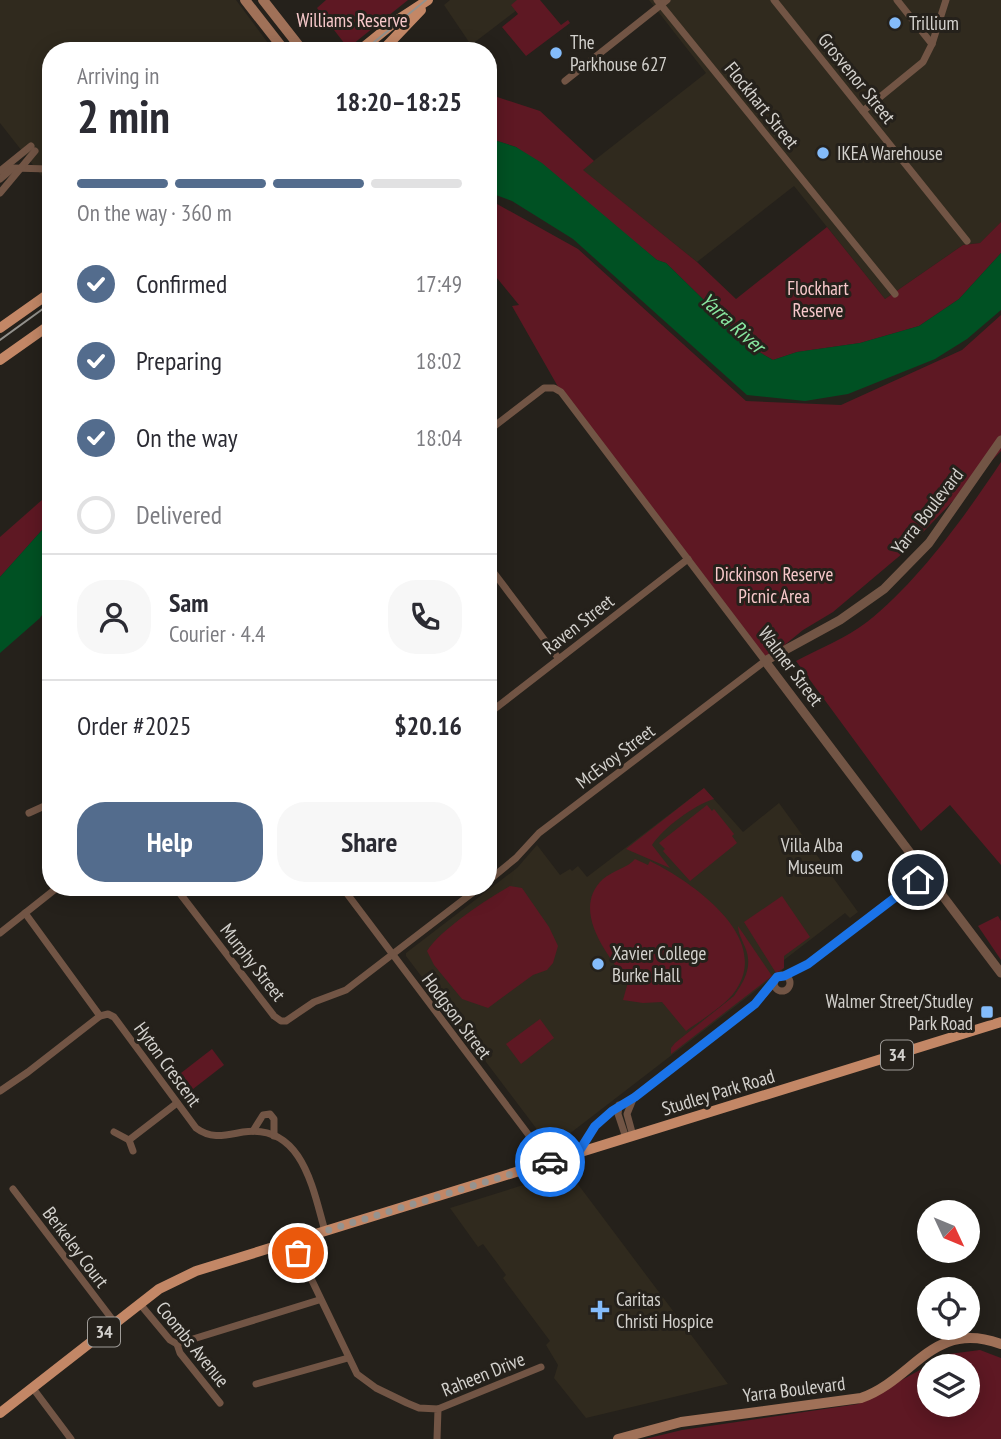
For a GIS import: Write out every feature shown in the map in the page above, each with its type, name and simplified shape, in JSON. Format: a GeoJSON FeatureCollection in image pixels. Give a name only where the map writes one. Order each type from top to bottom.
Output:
{"type":"FeatureCollection","features":[{"type":"Feature","properties":{"kind":"main road"},"geometry":{"type":"LineString","coordinates":[[245,0],[278,42]]}},
{"type":"Feature","properties":{"kind":"main road"},"geometry":{"type":"LineString","coordinates":[[263,0],[296,42]]}},
{"type":"Feature","properties":{"kind":"main road"},"geometry":{"type":"LineString","coordinates":[[370,42],[429,0]]}},
{"type":"Feature","properties":{"kind":"main road"},"geometry":{"type":"LineString","coordinates":[[390,42],[429,0]]}},
{"type":"Feature","properties":{"kind":"main road"},"geometry":{"type":"LineString","coordinates":[[0,328],[42,298]]}},
{"type":"Feature","properties":{"kind":"main road"},"geometry":{"type":"LineString","coordinates":[[0,360],[42,330]]}},
{"type":"Feature","properties":{"kind":"main road","name":"Studley Park Road"},"geometry":{"type":"LineString","coordinates":[[0,1413],[159,1289],[183,1277],[1001,1021]]}},
{"type":"Feature","properties":{"kind":"main road","name":"Yarra Boulevard"},"geometry":{"type":"LineString","coordinates":[[618,1439],[681,1422],[860,1398],[884,1386],[926,1352],[942,1343],[974,1338],[1001,1344]]}},
{"type":"Feature","properties":{"kind":"street","name":"Grosvenor Street"},"geometry":{"type":"LineString","coordinates":[[774,0],[967,241]]}},
{"type":"Feature","properties":{"kind":"street"},"geometry":{"type":"LineString","coordinates":[[897,0],[932,44]]}},
{"type":"Feature","properties":{"kind":"street"},"geometry":{"type":"LineString","coordinates":[[863,111],[923,62],[932,44],[946,0]]}},
{"type":"Feature","properties":{"kind":"street"},"geometry":{"type":"LineString","coordinates":[[565,80],[662,2]]}},
{"type":"Feature","properties":{"kind":"street","name":"Flockhart Street"},"geometry":{"type":"LineString","coordinates":[[662,2],[895,294]]}},
{"type":"Feature","properties":{"kind":"street"},"geometry":{"type":"LineString","coordinates":[[0,171],[33,148],[0,193]]}},
{"type":"Feature","properties":{"kind":"street"},"geometry":{"type":"LineString","coordinates":[[0,179],[12,168],[42,169]]}},
{"type":"Feature","properties":{"kind":"street"},"geometry":{"type":"LineString","coordinates":[[1,317],[13,319]]}},
{"type":"Feature","properties":{"kind":"street","name":"Walmer Street"},"geometry":{"type":"LineString","coordinates":[[497,424],[540,390],[549,387],[561,392],[1001,973]]}},
{"type":"Feature","properties":{"kind":"street","name":"Yarra Boulevard"},"geometry":{"type":"LineString","coordinates":[[765,661],[830,626],[884,589],[929,543],[1001,440]]}},
{"type":"Feature","properties":{"kind":"street","name":"Raven Street"},"geometry":{"type":"LineString","coordinates":[[497,707],[688,559]]}},
{"type":"Feature","properties":{"kind":"street"},"geometry":{"type":"LineString","coordinates":[[497,578],[559,659]]}},
{"type":"Feature","properties":{"kind":"street","name":"McEvoy Street"},"geometry":{"type":"LineString","coordinates":[[497,874],[539,833],[765,661]]}},
{"type":"Feature","properties":{"kind":"street"},"geometry":{"type":"LineString","coordinates":[[29,813],[42,807]]}},
{"type":"Feature","properties":{"kind":"street"},"geometry":{"type":"LineString","coordinates":[[755,1004],[787,989],[808,964],[926,873]]}},
{"type":"Feature","properties":{"kind":"street"},"geometry":{"type":"LineString","coordinates":[[0,933],[47,896]]}},
{"type":"Feature","properties":{"kind":"street","name":"Murphy Street"},"geometry":{"type":"LineString","coordinates":[[182,896],[274,1016],[281,1021],[289,1020],[319,1000],[341,993],[393,955]]}},
{"type":"Feature","properties":{"kind":"street","name":"Hodgson Street"},"geometry":{"type":"LineString","coordinates":[[349,896],[549,1162]]}},
{"type":"Feature","properties":{"kind":"street"},"geometry":{"type":"LineString","coordinates":[[393,955],[468,896]]}},
{"type":"Feature","properties":{"kind":"street","name":"Hyton Crescent"},"geometry":{"type":"LineString","coordinates":[[25,913],[100,1016],[108,1014],[114,1017],[196,1128],[209,1135],[224,1137],[253,1131],[274,1136],[289,1145],[304,1164],[325,1231]]}},
{"type":"Feature","properties":{"kind":"street"},"geometry":{"type":"LineString","coordinates":[[578,1153],[595,1126],[619,1105],[635,1097],[755,1004],[777,977],[808,964]]}},
{"type":"Feature","properties":{"kind":"street"},"geometry":{"type":"LineString","coordinates":[[784,976],[789,984]]}},
{"type":"Feature","properties":{"kind":"street"},"geometry":{"type":"LineString","coordinates":[[774,984],[780,991]]}},
{"type":"Feature","properties":{"kind":"street"},"geometry":{"type":"LineString","coordinates":[[0,1091],[100,1016]]}},
{"type":"Feature","properties":{"kind":"street"},"geometry":{"type":"LineString","coordinates":[[629,1137],[626,1114],[635,1097]]}},
{"type":"Feature","properties":{"kind":"street"},"geometry":{"type":"LineString","coordinates":[[129,1140],[177,1103]]}},
{"type":"Feature","properties":{"kind":"street"},"geometry":{"type":"LineString","coordinates":[[619,1105],[618,1115],[629,1137]]}},
{"type":"Feature","properties":{"kind":"street","name":"Hyton Crescent"},"geometry":{"type":"LineString","coordinates":[[253,1131],[263,1115],[270,1114],[274,1119],[274,1136]]}},
{"type":"Feature","properties":{"kind":"street"},"geometry":{"type":"LineString","coordinates":[[114,1132],[129,1140],[133,1151]]}},
{"type":"Feature","properties":{"kind":"street","name":"Berkeley Court"},"geometry":{"type":"LineString","coordinates":[[13,1189],[115,1323]]}},
{"type":"Feature","properties":{"kind":"street","name":"Raheen Drive"},"geometry":{"type":"LineString","coordinates":[[293,1241],[319,1300],[357,1374],[376,1388],[419,1408],[438,1409],[541,1367]]}},
{"type":"Feature","properties":{"kind":"street"},"geometry":{"type":"LineString","coordinates":[[177,1344],[319,1300]]}},
{"type":"Feature","properties":{"kind":"street","name":"Coombs Avenue"},"geometry":{"type":"LineString","coordinates":[[141,1304],[170,1340],[177,1344],[180,1353],[220,1403]]}},
{"type":"Feature","properties":{"kind":"street"},"geometry":{"type":"LineString","coordinates":[[256,1384],[348,1358]]}},
{"type":"Feature","properties":{"kind":"street"},"geometry":{"type":"LineString","coordinates":[[32,1387],[71,1439]]}},
{"type":"Feature","properties":{"kind":"street","name":"Raheen Drive"},"geometry":{"type":"LineString","coordinates":[[437,1439],[438,1409]]}},
{"type":"Feature","properties":{"kind":"shaded area"},"geometry":{"type":"Polygon","coordinates":[[[0,0],[236,0],[267,42],[42,42],[42,177],[0,123],[0,0]]]}},
{"type":"Feature","properties":{"kind":"shaded area"},"geometry":{"type":"Polygon","coordinates":[[[450,0],[530,0],[475,42],[469,42],[444,5],[450,0]]]}},
{"type":"Feature","properties":{"kind":"shaded area"},"geometry":{"type":"Polygon","coordinates":[[[649,0],[1001,0],[1001,222],[980,243],[963,245],[885,299],[794,186],[697,262],[582,170],[706,73],[649,0]]]}},
{"type":"Feature","properties":{"kind":"shaded area"},"geometry":{"type":"Polygon","coordinates":[[[497,141],[516,147],[542,163],[657,260],[666,263],[754,349],[773,360],[797,352],[860,343],[919,326],[959,299],[1001,253],[1001,310],[967,339],[935,359],[848,394],[805,401],[747,395],[573,239],[512,201],[497,195],[497,141]]]}},
{"type":"Feature","properties":{"kind":"shaded area"},"geometry":{"type":"Polygon","coordinates":[[[42,530],[42,615],[0,653],[0,577],[42,530]]]}},
{"type":"Feature","properties":{"kind":"shaded area","name":"Xavier College Burke Hall"},"geometry":{"type":"Polygon","coordinates":[[[704,788],[743,832],[779,803],[858,912],[850,918],[845,913],[784,960],[784,968],[781,971],[551,1148],[406,953],[480,896],[497,896],[497,883],[517,868],[537,845],[560,875],[578,866],[587,877],[704,788]]]}},
{"type":"Feature","properties":{"kind":"shaded area","name":"Caritas Christi Hospice"},"geometry":{"type":"Polygon","coordinates":[[[568,1171],[728,1384],[586,1418],[554,1378],[558,1365],[546,1345],[550,1341],[503,1278],[506,1275],[483,1244],[478,1247],[450,1208],[568,1171]]]}},
{"type":"Feature","properties":{"kind":"green space","name":"Williams Reserve"},"geometry":{"type":"Polygon","coordinates":[[[326,0],[408,0],[356,42],[343,42],[317,8],[326,0]]]}},
{"type":"Feature","properties":{"kind":"green space"},"geometry":{"type":"Polygon","coordinates":[[[517,0],[540,0],[561,25],[568,20],[570,23],[526,56],[502,27],[518,14],[511,5],[517,0]]]}},
{"type":"Feature","properties":{"kind":"green space","name":"Flockhart Reserve"},"geometry":{"type":"Polygon","coordinates":[[[497,97],[540,111],[594,161],[583,170],[697,262],[736,299],[827,227],[885,299],[963,245],[980,243],[1001,222],[1001,253],[959,299],[919,326],[860,343],[797,352],[773,360],[754,349],[666,263],[657,260],[516,147],[497,141],[497,97]]]}},
{"type":"Feature","properties":{"kind":"green space","name":"Dickinson Reserve Picnic Area"},"geometry":{"type":"Polygon","coordinates":[[[497,204],[578,249],[746,401],[841,405],[962,350],[1001,315],[1001,451],[903,553],[833,612],[803,630],[765,661],[561,392],[512,306],[519,305],[497,278],[497,204]]]}},
{"type":"Feature","properties":{"kind":"green space"},"geometry":{"type":"Polygon","coordinates":[[[1001,462],[1001,865],[950,805],[921,831],[796,661],[850,633],[886,606],[940,547],[1001,462]]]}},
{"type":"Feature","properties":{"kind":"green space"},"geometry":{"type":"Polygon","coordinates":[[[42,500],[42,530],[0,577],[0,537],[42,500]]]}},
{"type":"Feature","properties":{"kind":"green space"},"geometry":{"type":"Polygon","coordinates":[[[704,788],[714,799],[697,806],[680,818],[652,845],[670,868],[626,849],[704,788]]]}},
{"type":"Feature","properties":{"kind":"green space"},"geometry":{"type":"Polygon","coordinates":[[[707,805],[712,811],[714,809],[734,834],[732,836],[737,843],[690,881],[659,843],[707,805]]]}},
{"type":"Feature","properties":{"kind":"green space"},"geometry":{"type":"Polygon","coordinates":[[[635,859],[648,865],[650,861],[667,870],[706,898],[737,933],[744,953],[744,973],[733,994],[686,1031],[662,1002],[623,1000],[628,982],[603,946],[591,918],[590,905],[594,891],[603,879],[635,859]]]}},
{"type":"Feature","properties":{"kind":"green space"},"geometry":{"type":"Polygon","coordinates":[[[510,886],[522,888],[549,927],[558,946],[553,963],[547,970],[533,975],[488,1008],[462,999],[434,965],[427,951],[453,925],[510,886]]]}},
{"type":"Feature","properties":{"kind":"green space"},"geometry":{"type":"Polygon","coordinates":[[[782,896],[810,937],[784,956],[784,968],[776,973],[744,922],[782,896]]]}},
{"type":"Feature","properties":{"kind":"green space"},"geometry":{"type":"Polygon","coordinates":[[[998,916],[1001,921],[1001,960],[978,926],[998,916]]]}},
{"type":"Feature","properties":{"kind":"green space"},"geometry":{"type":"Polygon","coordinates":[[[738,926],[772,976],[671,1054],[675,1043],[734,996],[747,973],[747,954],[738,926]]]}},
{"type":"Feature","properties":{"kind":"green space"},"geometry":{"type":"Polygon","coordinates":[[[540,1019],[554,1038],[521,1064],[506,1044],[540,1019]]]}},
{"type":"Feature","properties":{"kind":"green space"},"geometry":{"type":"Polygon","coordinates":[[[212,1049],[224,1065],[193,1089],[181,1073],[212,1049]]]}},
{"type":"Feature","properties":{"kind":"green space"},"geometry":{"type":"Polygon","coordinates":[[[980,1350],[1001,1358],[1001,1439],[645,1439],[682,1430],[858,1404],[917,1372],[917,1417],[980,1417],[980,1354],[949,1354],[980,1350]]]}},
{"type":"Feature","properties":{"kind":"tram line"},"geometry":{"type":"LineString","coordinates":[[374,42],[426,0]]}},
{"type":"Feature","properties":{"kind":"tram line"},"geometry":{"type":"LineString","coordinates":[[0,340],[42,310]]}},
{"type":"Feature","properties":{"kind":"way so far"},"geometry":{"type":"LineString","coordinates":[[298,1253],[293,1241],[550,1162]]}},
{"type":"Feature","properties":{"kind":"place","name":"Trillium"},"geometry":{"type":"Point","coordinates":[895,23]}},
{"type":"Feature","properties":{"kind":"place","name":"The Parkhouse 627"},"geometry":{"type":"Point","coordinates":[556,53]}},
{"type":"Feature","properties":{"kind":"place","name":"IKEA Warehouse"},"geometry":{"type":"Point","coordinates":[823,153]}},
{"type":"Feature","properties":{"kind":"place","name":"Villa Alba Museum"},"geometry":{"type":"Point","coordinates":[857,856]}},
{"type":"Feature","properties":{"kind":"place","name":"Xavier College Burke Hall"},"geometry":{"type":"Point","coordinates":[598,964]}},
{"type":"Feature","properties":{"kind":"place","name":"Walmer Street/Studley Park Road"},"geometry":{"type":"Point","coordinates":[987,1012]}},
{"type":"Feature","properties":{"kind":"place","name":"Caritas Christi Hospice"},"geometry":{"type":"Point","coordinates":[600,1310]}},
{"type":"Feature","properties":{"kind":"route"},"geometry":{"type":"LineString","coordinates":[[550,1162],[578,1153],[595,1126],[621,1103],[635,1097],[755,1004],[777,977],[808,964],[918,880]]}},
{"type":"Feature","properties":{"kind":"water label","name":"Yarra River"},"geometry":{"type":"Point","coordinates":[732,323]}}]}
